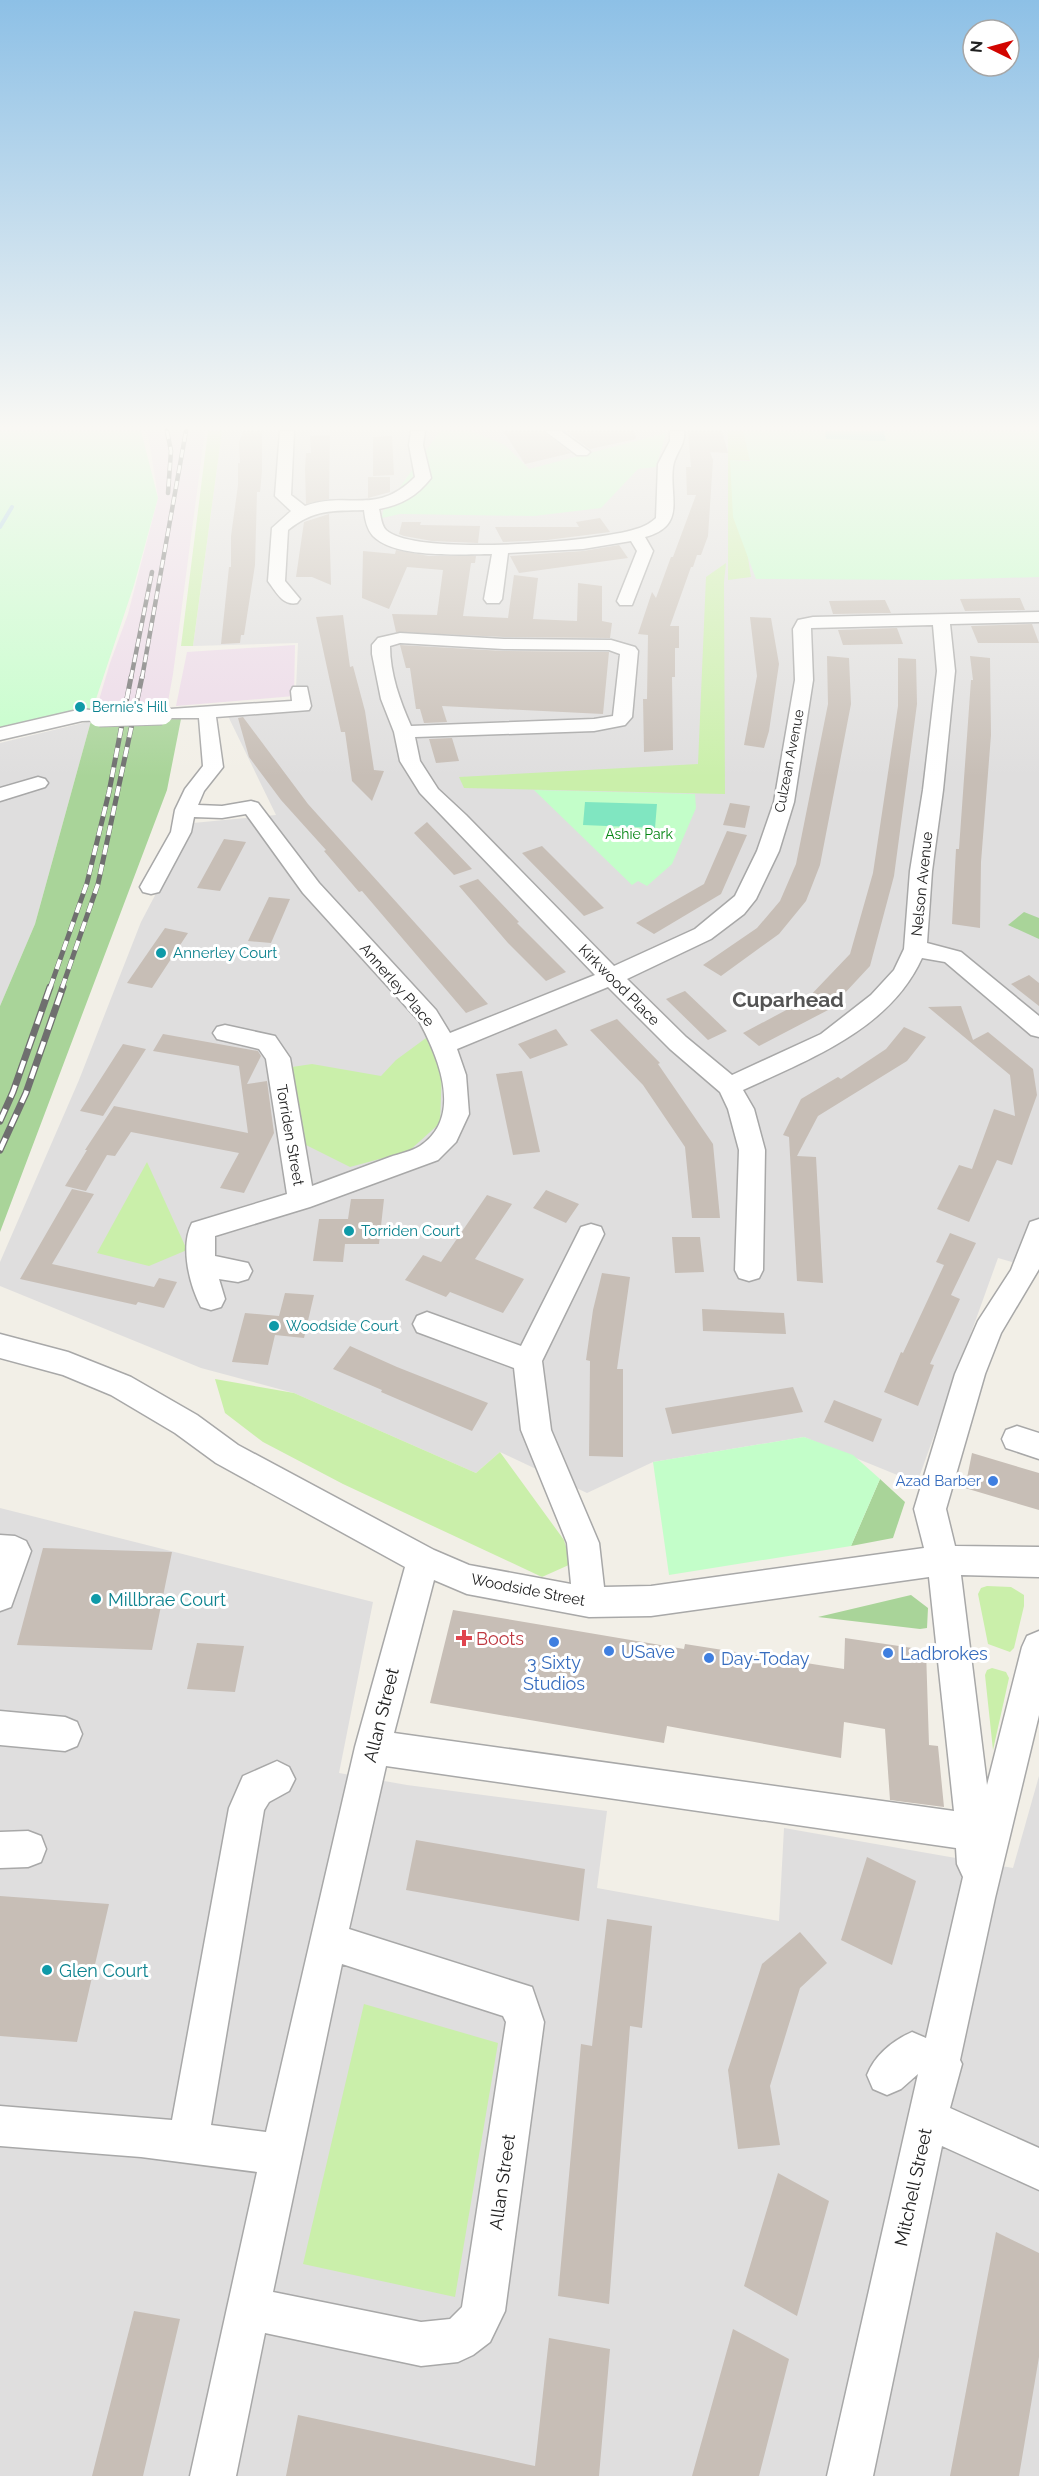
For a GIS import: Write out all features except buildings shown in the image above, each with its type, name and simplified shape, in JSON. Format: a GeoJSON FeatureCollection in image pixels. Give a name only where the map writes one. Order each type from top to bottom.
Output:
{"type":"FeatureCollection","features":[{"type":"Feature","properties":{"kind":"street"},"geometry":{"type":"LineString","coordinates":[[278,547],[277,581],[291,599]]}},
{"type":"Feature","properties":{"kind":"street"},"geometry":{"type":"LineString","coordinates":[[415,547],[554,547]]}},
{"type":"Feature","properties":{"kind":"street"},"geometry":{"type":"LineString","coordinates":[[626,601],[626,578],[645,551],[642,547]]}},
{"type":"Feature","properties":{"kind":"street"},"geometry":{"type":"LineString","coordinates":[[493,599],[487,579],[501,548]]}},
{"type":"Feature","properties":{"kind":"street","name":"Culzean Avenue"},"geometry":{"type":"LineString","coordinates":[[444,1045],[610,977],[703,934],[720,924],[745,899],[768,851],[784,802],[804,680],[802,629],[804,624],[1039,617]]}},
{"type":"Feature","properties":{"kind":"street","name":"Nelson Avenue"},"geometry":{"type":"LineString","coordinates":[[729,1086],[829,1040],[879,1001],[904,973],[915,949],[921,871],[933,790],[946,671],[941,619]]}},
{"type":"Feature","properties":{"kind":"street","name":"Kirkwood Place"},"geometry":{"type":"LineString","coordinates":[[404,732],[594,725],[618,721],[622,717],[629,651],[611,645],[504,644],[465,640],[389,639],[381,645],[390,699],[404,732],[410,761],[430,793],[459,819],[610,977],[678,1043],[729,1086],[741,1109],[752,1149],[749,1270]]}},
{"type":"Feature","properties":{"kind":"street"},"geometry":{"type":"LineString","coordinates":[[0,734],[82,715],[162,714],[301,699]]}},
{"type":"Feature","properties":{"kind":"street"},"geometry":{"type":"LineString","coordinates":[[151,887],[181,832],[185,810],[195,789],[213,767],[208,720]]}},
{"type":"Feature","properties":{"kind":"street"},"geometry":{"type":"LineString","coordinates":[[0,795],[38,783]]}},
{"type":"Feature","properties":{"kind":"street","name":"Annerley Place"},"geometry":{"type":"LineString","coordinates":[[185,810],[222,812],[251,807],[311,888],[428,1016],[444,1045],[454,1075],[456,1114],[447,1135],[429,1153],[301,1200]]}},
{"type":"Feature","properties":{"kind":"street"},"geometry":{"type":"LineString","coordinates":[[915,949],[953,957],[1039,1029]]}},
{"type":"Feature","properties":{"kind":"street","name":"Torriden Street"},"geometry":{"type":"LineString","coordinates":[[201,1265],[202,1230],[301,1200],[278,1058],[267,1042],[225,1033]]}},
{"type":"Feature","properties":{"kind":"street","name":"Mitchell Street"},"geometry":{"type":"LineString","coordinates":[[976,1898],[974,1832],[943,1560],[930,1509],[970,1374],[988,1329],[1024,1273],[1039,1229]]}},
{"type":"Feature","properties":{"kind":"street"},"geometry":{"type":"LineString","coordinates":[[589,1602],[583,1543],[536,1430],[528,1361],[591,1234]]}},
{"type":"Feature","properties":{"kind":"street"},"geometry":{"type":"LineString","coordinates":[[210,1299],[201,1265],[238,1271]]}},
{"type":"Feature","properties":{"kind":"street"},"geometry":{"type":"LineString","coordinates":[[427,1324],[528,1361]]}},
{"type":"Feature","properties":{"kind":"street","name":"Woodside Street"},"geometry":{"type":"LineString","coordinates":[[0,1346],[69,1364],[121,1386],[186,1424],[227,1454],[423,1560],[467,1579],[589,1602],[651,1601],[943,1560],[1039,1562]]}},
{"type":"Feature","properties":{"kind":"street"},"geometry":{"type":"LineString","coordinates":[[0,1550],[15,1551],[0,1596]]}},
{"type":"Feature","properties":{"kind":"street","name":"Allan Street"},"geometry":{"type":"LineString","coordinates":[[213,2476],[281,2155],[372,1748],[388,1681],[412,1607],[423,1560]]}},
{"type":"Feature","properties":{"kind":"street","name":"Mitchell Street"},"geometry":{"type":"LineString","coordinates":[[850,2476],[942,2064],[976,1898],[1039,1647]]}},
{"type":"Feature","properties":{"kind":"street"},"geometry":{"type":"LineString","coordinates":[[0,1728],[65,1734]]}},
{"type":"Feature","properties":{"kind":"street"},"geometry":{"type":"LineString","coordinates":[[372,1748],[974,1832]]}},
{"type":"Feature","properties":{"kind":"street"},"geometry":{"type":"LineString","coordinates":[[188,2142],[247,1808],[256,1789],[277,1779]]}},
{"type":"Feature","properties":{"kind":"street","name":"Allan Street"},"geometry":{"type":"LineString","coordinates":[[248,2308],[421,2344],[458,2340],[475,2327],[483,2311],[525,2022],[518,2001],[328,1941]]}},
{"type":"Feature","properties":{"kind":"street"},"geometry":{"type":"LineString","coordinates":[[887,2075],[912,2052],[942,2064]]}},
{"type":"Feature","properties":{"kind":"street"},"geometry":{"type":"LineString","coordinates":[[928,2119],[1039,2169]]}},
{"type":"Feature","properties":{"kind":"street"},"geometry":{"type":"LineString","coordinates":[[0,2126],[63,2129],[188,2142],[281,2155]]}},
{"type":"Feature","properties":{"kind":"shaded area"},"geometry":{"type":"Polygon","coordinates":[[[145,547],[190,547],[167,707],[96,710],[110,663],[128,614],[145,547]]]}},
{"type":"Feature","properties":{"kind":"shaded area"},"geometry":{"type":"Polygon","coordinates":[[[206,547],[1039,547],[1039,1270],[998,1258],[917,1483],[804,1437],[653,1462],[587,1493],[500,1452],[476,1473],[294,1393],[201,1368],[0,1286],[0,1262],[79,1080],[141,922],[193,823],[276,815],[228,716],[309,708],[308,688],[296,689],[298,643],[193,646],[206,547]]]}},
{"type":"Feature","properties":{"kind":"shaded area"},"geometry":{"type":"Polygon","coordinates":[[[295,645],[294,696],[176,706],[187,652],[295,645]]]}},
{"type":"Feature","properties":{"kind":"shaded area"},"geometry":{"type":"Polygon","coordinates":[[[91,721],[35,924],[0,1006],[0,743],[91,721]]]}},
{"type":"Feature","properties":{"kind":"shaded area"},"geometry":{"type":"Polygon","coordinates":[[[0,1508],[373,1602],[339,1773],[407,1785],[607,1811],[597,1888],[779,1921],[784,1828],[1013,1868],[1039,1776],[1039,2476],[0,2476],[0,1508]]]}},
{"type":"Feature","properties":{"kind":"green space"},"geometry":{"type":"Polygon","coordinates":[[[0,547],[145,547],[92,711],[0,734],[0,547]]]}},
{"type":"Feature","properties":{"kind":"green space"},"geometry":{"type":"Polygon","coordinates":[[[193,547],[206,547],[193,646],[181,646],[193,547]]]}},
{"type":"Feature","properties":{"kind":"green space"},"geometry":{"type":"Polygon","coordinates":[[[728,547],[746,547],[751,577],[728,580],[728,547]]]}},
{"type":"Feature","properties":{"kind":"green space"},"geometry":{"type":"Polygon","coordinates":[[[744,547],[1039,547],[1039,577],[938,580],[756,579],[744,547]]]}},
{"type":"Feature","properties":{"kind":"green space"},"geometry":{"type":"Polygon","coordinates":[[[726,563],[724,582],[725,794],[464,788],[459,777],[698,764],[706,577],[726,563]]]}},
{"type":"Feature","properties":{"kind":"green space"},"geometry":{"type":"Polygon","coordinates":[[[181,719],[167,790],[0,1232],[0,1006],[35,924],[91,721],[181,719]]]}},
{"type":"Feature","properties":{"kind":"green space","name":"Ashie Park"},"geometry":{"type":"Polygon","coordinates":[[[534,790],[695,794],[696,808],[672,864],[647,886],[638,881],[632,885],[534,790]]]}},
{"type":"Feature","properties":{"kind":"green space"},"geometry":{"type":"Polygon","coordinates":[[[585,802],[657,804],[655,828],[583,825],[585,802]]]}},
{"type":"Feature","properties":{"kind":"green space"},"geometry":{"type":"Polygon","coordinates":[[[1024,912],[1039,918],[1039,939],[1008,925],[1024,912]]]}},
{"type":"Feature","properties":{"kind":"green space"},"geometry":{"type":"Polygon","coordinates":[[[426,1038],[442,1069],[440,1123],[409,1151],[350,1167],[306,1145],[292,1067],[312,1064],[381,1076],[396,1060],[426,1038]]]}},
{"type":"Feature","properties":{"kind":"green space"},"geometry":{"type":"Polygon","coordinates":[[[147,1162],[187,1250],[149,1266],[97,1253],[147,1162]]]}},
{"type":"Feature","properties":{"kind":"green space"},"geometry":{"type":"Polygon","coordinates":[[[215,1379],[294,1393],[476,1473],[500,1452],[564,1540],[571,1564],[542,1577],[343,1484],[263,1442],[225,1413],[215,1379]]]}},
{"type":"Feature","properties":{"kind":"green space"},"geometry":{"type":"Polygon","coordinates":[[[804,1437],[853,1455],[880,1479],[851,1546],[669,1575],[653,1462],[804,1437]]]}},
{"type":"Feature","properties":{"kind":"green space"},"geometry":{"type":"Polygon","coordinates":[[[880,1479],[905,1502],[893,1538],[851,1546],[880,1479]]]}},
{"type":"Feature","properties":{"kind":"green space"},"geometry":{"type":"Polygon","coordinates":[[[1011,1587],[1024,1595],[1024,1606],[1014,1648],[1010,1652],[988,1644],[978,1594],[981,1588],[1011,1587]]]}},
{"type":"Feature","properties":{"kind":"green space"},"geometry":{"type":"Polygon","coordinates":[[[911,1595],[928,1608],[927,1628],[818,1617],[911,1595]]]}},
{"type":"Feature","properties":{"kind":"green space"},"geometry":{"type":"Polygon","coordinates":[[[992,1668],[1006,1672],[1009,1678],[993,1750],[985,1675],[987,1670],[992,1668]]]}},
{"type":"Feature","properties":{"kind":"green space"},"geometry":{"type":"Polygon","coordinates":[[[364,2004],[498,2043],[455,2297],[303,2264],[364,2004]]]}},
{"type":"Feature","properties":{"kind":"railway"},"geometry":{"type":"LineString","coordinates":[[142,678],[165,547]]}},
{"type":"Feature","properties":{"kind":"railway"},"geometry":{"type":"LineString","coordinates":[[131,678],[152,572]]}},
{"type":"Feature","properties":{"kind":"railway"},"geometry":{"type":"LineString","coordinates":[[50,988],[87,883],[109,792],[131,677]]}},
{"type":"Feature","properties":{"kind":"railway"},"geometry":{"type":"LineString","coordinates":[[62,988],[98,884],[142,677]]}},
{"type":"Feature","properties":{"kind":"railway"},"geometry":{"type":"LineString","coordinates":[[0,1121],[13,1092],[50,987]]}},
{"type":"Feature","properties":{"kind":"railway"},"geometry":{"type":"LineString","coordinates":[[0,1150],[26,1093],[63,987]]}},
{"type":"Feature","properties":{"kind":"place","name":"Bernie's Hill"},"geometry":{"type":"Point","coordinates":[80,707]}},
{"type":"Feature","properties":{"kind":"place","name":"Annerley Court"},"geometry":{"type":"Point","coordinates":[161,953]}},
{"type":"Feature","properties":{"kind":"place","name":"Torriden Court"},"geometry":{"type":"Point","coordinates":[349,1231]}},
{"type":"Feature","properties":{"kind":"place","name":"Woodside Court"},"geometry":{"type":"Point","coordinates":[274,1326]}},
{"type":"Feature","properties":{"kind":"place","name":"Azad Barber"},"geometry":{"type":"Point","coordinates":[993,1481]}},
{"type":"Feature","properties":{"kind":"place","name":"Millbrae Court"},"geometry":{"type":"Point","coordinates":[96,1599]}},
{"type":"Feature","properties":{"kind":"place","name":"Boots"},"geometry":{"type":"Point","coordinates":[464,1638]}},
{"type":"Feature","properties":{"kind":"place","name":"3 Sixty Studios"},"geometry":{"type":"Point","coordinates":[554,1642]}},
{"type":"Feature","properties":{"kind":"place","name":"USave"},"geometry":{"type":"Point","coordinates":[609,1651]}},
{"type":"Feature","properties":{"kind":"place","name":"Ladbrokes"},"geometry":{"type":"Point","coordinates":[888,1653]}},
{"type":"Feature","properties":{"kind":"place","name":"Day-Today"},"geometry":{"type":"Point","coordinates":[709,1658]}},
{"type":"Feature","properties":{"kind":"place","name":"Glen Court"},"geometry":{"type":"Point","coordinates":[47,1970]}},
{"type":"Feature","properties":{"kind":"district","name":"Cuparhead"},"geometry":{"type":"Point","coordinates":[788,999]}}]}
